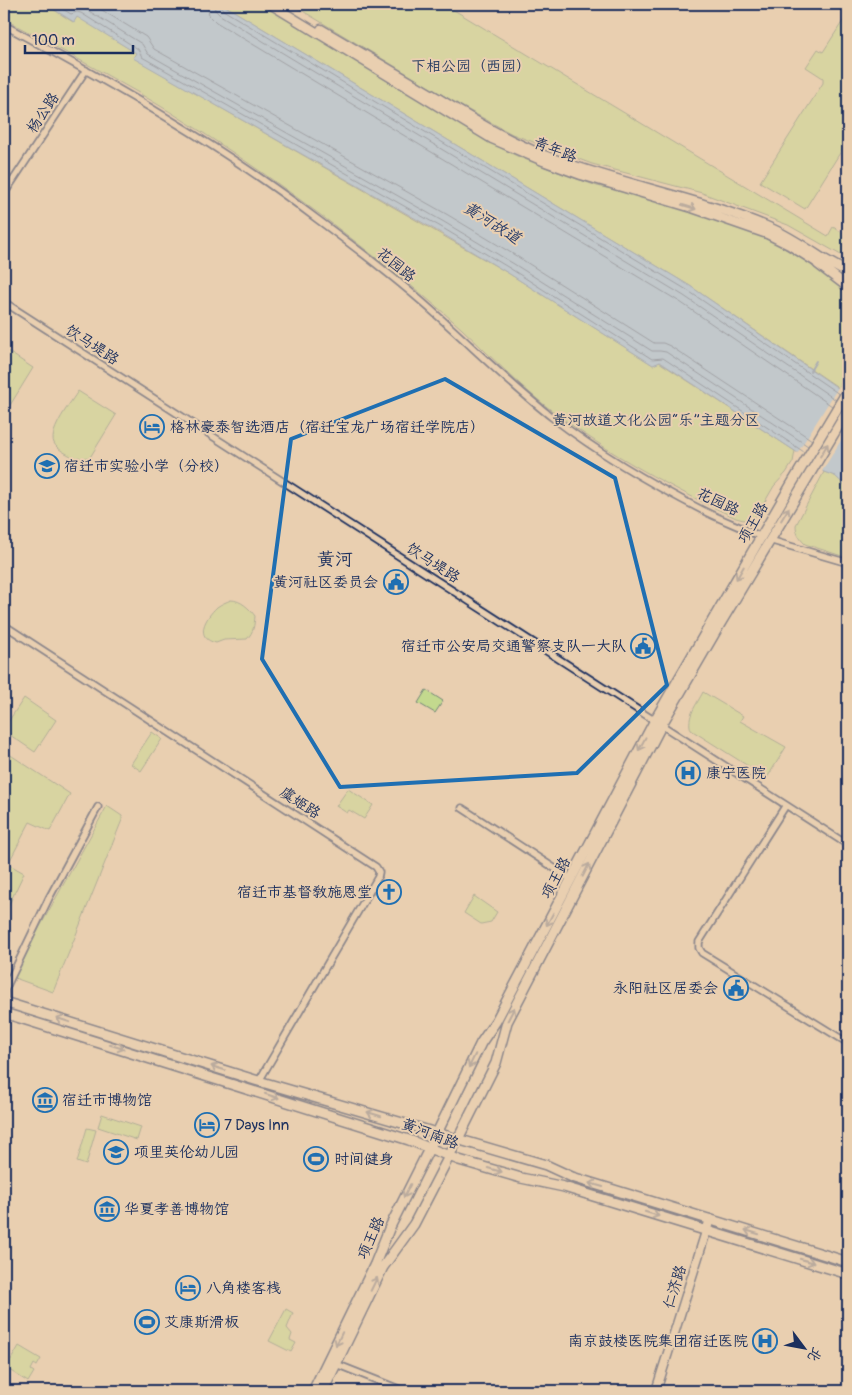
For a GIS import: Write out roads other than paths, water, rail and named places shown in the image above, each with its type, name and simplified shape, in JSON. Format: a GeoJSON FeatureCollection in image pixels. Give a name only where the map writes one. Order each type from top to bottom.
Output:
{"type":"FeatureCollection","features":[{"type":"Feature","properties":{"kind":"main road"},"geometry":{"type":"LineString","coordinates":[[822,262],[848,274]]}},
{"type":"Feature","properties":{"kind":"main road"},"geometry":{"type":"LineString","coordinates":[[822,262],[848,285]]}},
{"type":"Feature","properties":{"kind":"main road","name":"项王路"},"geometry":{"type":"LineString","coordinates":[[313,1391],[481,1043],[496,1021],[571,879],[658,722],[795,488],[848,390]]}},
{"type":"Feature","properties":{"kind":"main road","name":"项王路"},"geometry":{"type":"LineString","coordinates":[[795,488],[848,410]]}},
{"type":"Feature","properties":{"kind":"main road","name":"项王路"},"geometry":{"type":"LineString","coordinates":[[323,1391],[383,1267],[407,1235],[496,1063],[507,1022],[658,722]]}},
{"type":"Feature","properties":{"kind":"main road","name":"黄河南路"},"geometry":{"type":"LineString","coordinates":[[5,1002],[259,1081],[546,1165],[572,1177],[848,1262]]}},
{"type":"Feature","properties":{"kind":"main road","name":"黄河南路"},"geometry":{"type":"LineString","coordinates":[[4,1013],[261,1092],[409,1140],[449,1156],[521,1178],[564,1187],[848,1274]]}},
{"type":"Feature","properties":{"kind":"street","name":"青年路"},"geometry":{"type":"LineString","coordinates":[[270,4],[492,139],[573,172],[692,208],[767,234],[822,262]]}},
{"type":"Feature","properties":{"kind":"street","name":"青年路"},"geometry":{"type":"LineString","coordinates":[[279,4],[497,133],[580,168],[699,202],[764,226],[794,241],[822,262]]}},
{"type":"Feature","properties":{"kind":"street","name":"花园路"},"geometry":{"type":"LineString","coordinates":[[4,25],[167,116],[233,159],[315,217],[423,302],[533,402],[585,440],[702,510],[765,538],[848,563]]}},
{"type":"Feature","properties":{"kind":"street","name":"杨公路"},"geometry":{"type":"LineString","coordinates":[[4,194],[86,70]]}},
{"type":"Feature","properties":{"kind":"street","name":"饮马堤路"},"geometry":{"type":"LineString","coordinates":[[4,302],[848,845]]}},
{"type":"Feature","properties":{"kind":"street","name":"虞姬路"},"geometry":{"type":"LineString","coordinates":[[4,625],[376,867],[379,872],[378,877],[259,1081]]}},
{"type":"Feature","properties":{"kind":"street"},"geometry":{"type":"LineString","coordinates":[[786,805],[699,942],[699,948],[702,953],[848,1043]]}},
{"type":"Feature","properties":{"kind":"street"},"geometry":{"type":"LineString","coordinates":[[4,1013],[5,990],[49,898],[98,807]]}},
{"type":"Feature","properties":{"kind":"street"},"geometry":{"type":"LineString","coordinates":[[462,808],[571,879]]}},
{"type":"Feature","properties":{"kind":"street","name":"仁济路"},"geometry":{"type":"LineString","coordinates":[[656,1391],[710,1219]]}},
{"type":"Feature","properties":{"kind":"street"},"geometry":{"type":"LineString","coordinates":[[336,1364],[404,1391]]}},
{"type":"Feature","properties":{"kind":"water","name":"黄河故道"},"geometry":{"type":"Polygon","coordinates":[[[45,4],[222,4],[690,286],[848,395],[848,488],[835,476],[824,472],[660,362],[653,365],[508,273],[439,232],[133,58],[136,53],[77,17],[74,22],[45,4]]]}},
{"type":"Feature","properties":{"kind":"waterway"},"geometry":{"type":"LineString","coordinates":[[810,371],[816,361]]}},
{"type":"Feature","properties":{"kind":"place","name":"格林豪泰智选酒店（宿迁宝龙广场宿迁学院店）"},"geometry":{"type":"Point","coordinates":[152,427]}},
{"type":"Feature","properties":{"kind":"place","name":"宿迁市实验小学（分校）"},"geometry":{"type":"Point","coordinates":[47,466]}},
{"type":"Feature","properties":{"kind":"place","name":"黄河社区委员会"},"geometry":{"type":"Point","coordinates":[396,582]}},
{"type":"Feature","properties":{"kind":"place","name":"宿迁市公安局交通警察支队一大队"},"geometry":{"type":"Point","coordinates":[643,646]}},
{"type":"Feature","properties":{"kind":"place","name":"康宁医院"},"geometry":{"type":"Point","coordinates":[688,773]}},
{"type":"Feature","properties":{"kind":"place","name":"宿迁市基督教施恩堂"},"geometry":{"type":"Point","coordinates":[389,892]}},
{"type":"Feature","properties":{"kind":"place","name":"永阳社区居委会"},"geometry":{"type":"Point","coordinates":[736,988]}},
{"type":"Feature","properties":{"kind":"place","name":"宿迁市博物馆"},"geometry":{"type":"Point","coordinates":[45,1100]}},
{"type":"Feature","properties":{"kind":"place","name":"7 Days Inn"},"geometry":{"type":"Point","coordinates":[207,1125]}},
{"type":"Feature","properties":{"kind":"place","name":"项里英伦幼儿园"},"geometry":{"type":"Point","coordinates":[116,1152]}},
{"type":"Feature","properties":{"kind":"place","name":"时间健身"},"geometry":{"type":"Point","coordinates":[316,1159]}},
{"type":"Feature","properties":{"kind":"place","name":"华夏孝善博物馆"},"geometry":{"type":"Point","coordinates":[107,1209]}},
{"type":"Feature","properties":{"kind":"place","name":"八角楼客栈"},"geometry":{"type":"Point","coordinates":[188,1288]}},
{"type":"Feature","properties":{"kind":"place","name":"艾康斯滑板"},"geometry":{"type":"Point","coordinates":[147,1322]}},
{"type":"Feature","properties":{"kind":"place","name":"南京鼓楼医院集团宿迁医院"},"geometry":{"type":"Point","coordinates":[765,1341]}},
{"type":"Feature","properties":{"kind":"district","name":"黄河"},"geometry":{"type":"Point","coordinates":[335,559]}},
{"type":"Feature","properties":{"kind":"park label","name":"下相公园（西园）"},"geometry":{"type":"Point","coordinates":[471,66]}},
{"type":"Feature","properties":{"kind":"park label","name":"黄河故道文化公园“乐”主题分区"},"geometry":{"type":"Point","coordinates":[656,420]}}]}
